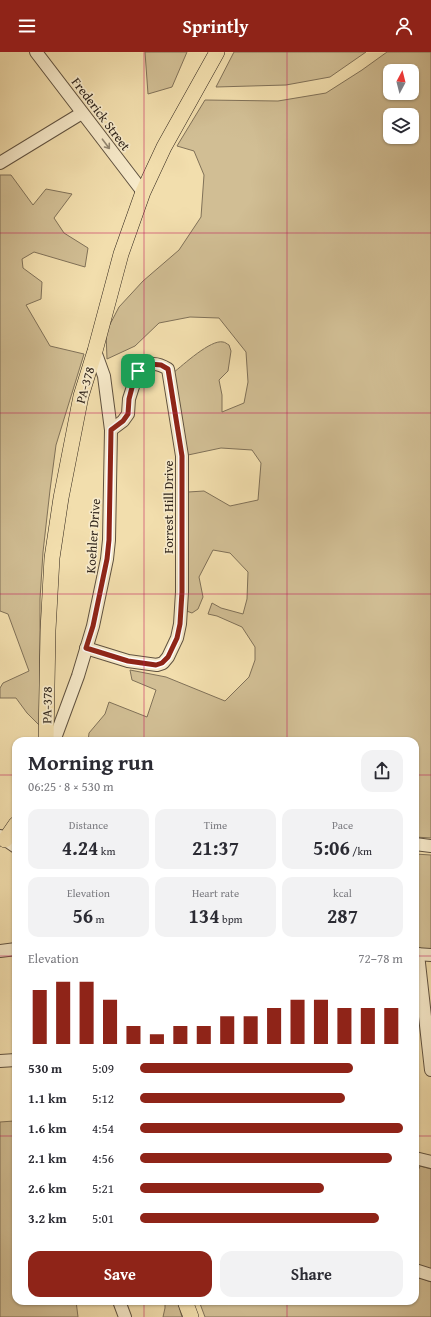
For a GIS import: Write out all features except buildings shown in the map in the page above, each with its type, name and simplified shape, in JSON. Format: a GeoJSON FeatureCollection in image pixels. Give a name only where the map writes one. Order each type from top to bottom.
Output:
{"type":"FeatureCollection","features":[{"type":"Feature","properties":{"kind":"main road","name":"PA-378"},"geometry":{"type":"LineString","coordinates":[[46,737],[48,630],[52,558],[81,396],[95,352],[121,254],[143,192],[164,147],[217,52]]}},
{"type":"Feature","properties":{"kind":"main road"},"geometry":{"type":"LineString","coordinates":[[7,841],[12,832]]}},
{"type":"Feature","properties":{"kind":"main road"},"geometry":{"type":"LineString","coordinates":[[186,1305],[191,1317]]}},
{"type":"Feature","properties":{"kind":"street","name":"Frederick Street"},"geometry":{"type":"LineString","coordinates":[[36,52],[143,192]]}},
{"type":"Feature","properties":{"kind":"street"},"geometry":{"type":"LineString","coordinates":[[0,163],[82,113]]}},
{"type":"Feature","properties":{"kind":"street","name":"Koehler Drive"},"geometry":{"type":"LineString","coordinates":[[55,737],[78,676],[93,626],[107,559],[109,540],[111,430],[104,376],[95,352]]}},
{"type":"Feature","properties":{"kind":"street","name":"Forrest Hill Drive"},"geometry":{"type":"LineString","coordinates":[[86,648],[128,661],[160,665],[168,657],[177,638],[180,624],[182,592],[182,456],[168,369],[161,365],[150,364],[138,371],[129,399],[128,414],[123,421],[111,430]]}},
{"type":"Feature","properties":{"kind":"street"},"geometry":{"type":"LineString","coordinates":[[419,844],[431,846]]}},
{"type":"Feature","properties":{"kind":"street"},"geometry":{"type":"LineString","coordinates":[[0,951],[12,950]]}},
{"type":"Feature","properties":{"kind":"street"},"geometry":{"type":"LineString","coordinates":[[419,954],[431,955]]}},
{"type":"Feature","properties":{"kind":"street"},"geometry":{"type":"LineString","coordinates":[[419,977],[431,1070]]}},
{"type":"Feature","properties":{"kind":"street"},"geometry":{"type":"LineString","coordinates":[[0,1061],[12,1060]]}},
{"type":"Feature","properties":{"kind":"street"},"geometry":{"type":"LineString","coordinates":[[419,1159],[431,1162]]}},
{"type":"Feature","properties":{"kind":"street"},"geometry":{"type":"LineString","coordinates":[[419,1271],[431,1275]]}},
{"type":"Feature","properties":{"kind":"street"},"geometry":{"type":"LineString","coordinates":[[120,1305],[125,1317]]}},
{"type":"Feature","properties":{"kind":"shaded area"},"geometry":{"type":"Polygon","coordinates":[[[145,52],[187,52],[172,87],[148,94],[145,52]]]}},
{"type":"Feature","properties":{"kind":"shaded area"},"geometry":{"type":"Polygon","coordinates":[[[234,52],[366,52],[330,77],[286,85],[216,87],[234,52]]]}},
{"type":"Feature","properties":{"kind":"shaded area"},"geometry":{"type":"Polygon","coordinates":[[[387,52],[431,52],[431,838],[419,837],[419,737],[88,737],[89,733],[105,714],[109,702],[147,717],[156,690],[132,680],[130,670],[166,677],[225,701],[249,677],[255,660],[255,647],[242,627],[217,616],[208,614],[212,603],[221,608],[243,614],[247,599],[248,572],[230,553],[213,550],[199,577],[203,597],[198,609],[192,613],[184,610],[188,492],[204,491],[230,506],[258,500],[261,463],[252,450],[221,448],[188,455],[173,373],[197,353],[212,344],[223,342],[229,345],[231,351],[228,371],[219,380],[222,395],[222,412],[244,403],[248,382],[246,352],[219,318],[190,317],[159,323],[135,346],[107,359],[106,332],[119,307],[143,281],[179,250],[201,217],[204,175],[194,151],[177,146],[205,100],[278,101],[326,93],[387,52]]]}},
{"type":"Feature","properties":{"kind":"shaded area"},"geometry":{"type":"Polygon","coordinates":[[[0,175],[11,175],[33,205],[46,189],[72,194],[54,218],[64,233],[88,248],[85,267],[34,252],[22,259],[23,268],[42,282],[41,299],[26,305],[50,346],[84,354],[56,445],[50,490],[43,552],[40,599],[40,726],[27,713],[16,698],[0,698],[0,688],[3,683],[29,671],[8,614],[0,611],[0,175]]]}},
{"type":"Feature","properties":{"kind":"shaded area"},"geometry":{"type":"Polygon","coordinates":[[[419,854],[431,855],[431,949],[419,948],[419,854]]]}},
{"type":"Feature","properties":{"kind":"shaded area"},"geometry":{"type":"Polygon","coordinates":[[[12,1121],[12,1305],[76,1305],[78,1317],[0,1317],[0,1122],[12,1121]]]}},
{"type":"Feature","properties":{"kind":"shaded area"},"geometry":{"type":"Polygon","coordinates":[[[420,1166],[431,1169],[431,1269],[419,1265],[420,1166]]]}},
{"type":"Feature","properties":{"kind":"shaded area"},"geometry":{"type":"Polygon","coordinates":[[[419,1278],[431,1282],[431,1317],[205,1317],[200,1305],[419,1305],[419,1278]]]}},
{"type":"Feature","properties":{"kind":"shaded area"},"geometry":{"type":"Polygon","coordinates":[[[165,1305],[178,1305],[182,1317],[163,1317],[165,1305]]]}},
{"type":"Feature","properties":{"kind":"route"},"geometry":{"type":"LineString","coordinates":[[150,364],[161,365],[168,369],[182,456],[182,592],[180,624],[177,638],[168,657],[160,665],[128,661],[86,648],[93,626],[107,559],[109,540],[111,430],[123,421],[128,414],[129,399],[138,371],[144,366],[150,364]]}}]}
